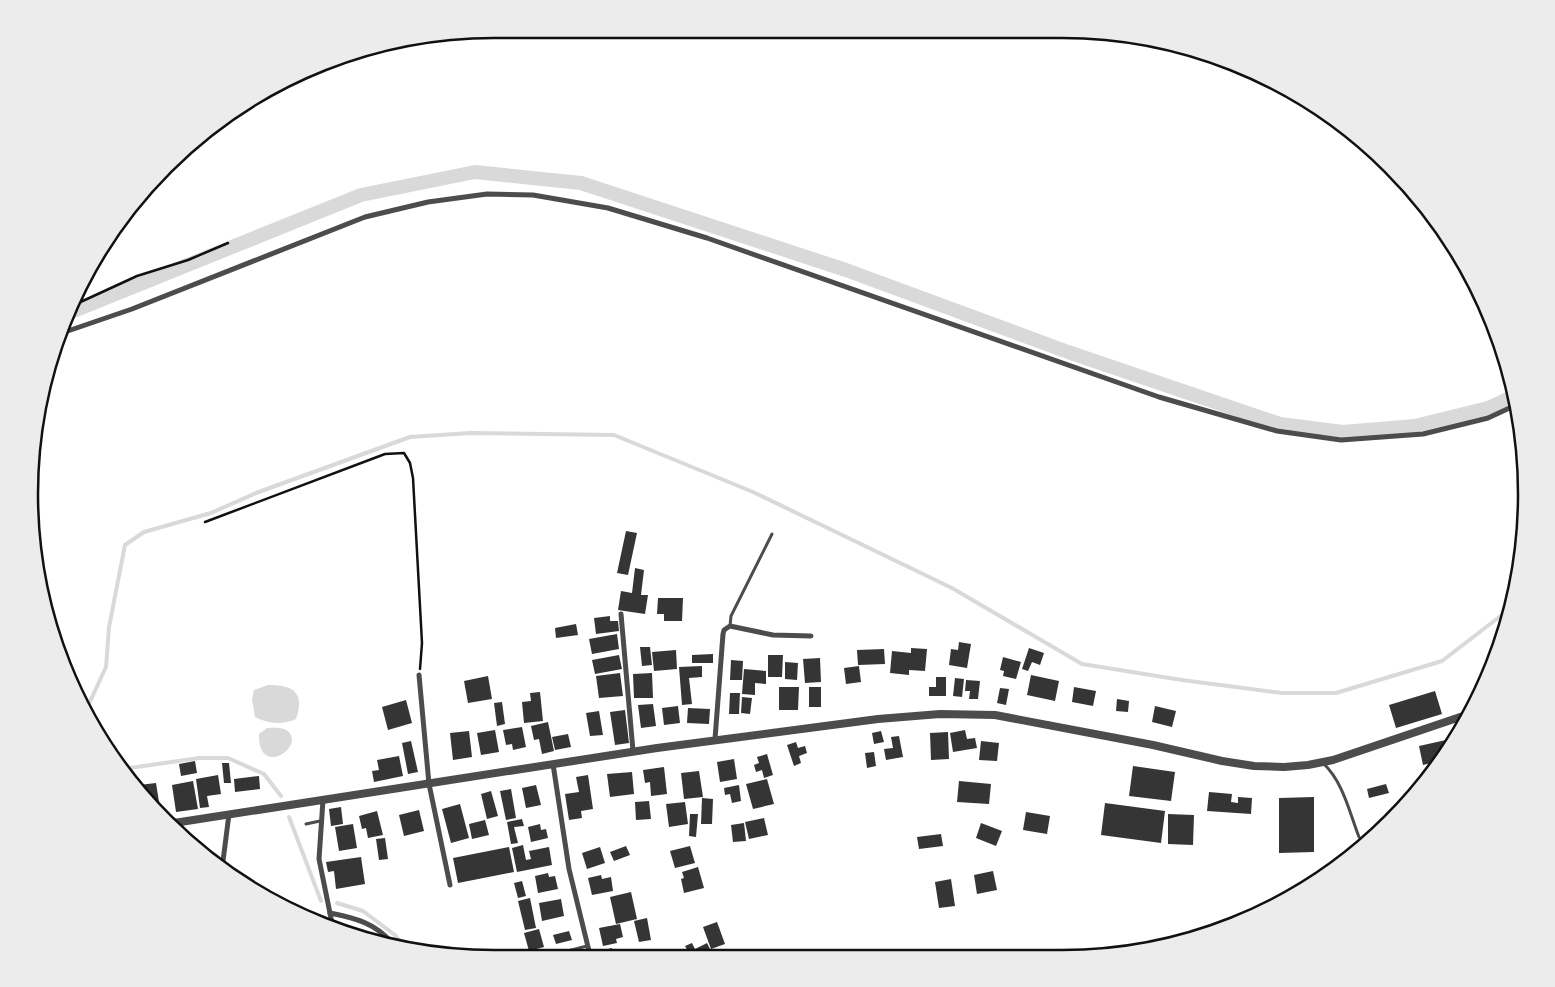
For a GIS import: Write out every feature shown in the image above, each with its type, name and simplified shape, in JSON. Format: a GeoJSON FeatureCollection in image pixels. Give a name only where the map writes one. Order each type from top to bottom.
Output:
{"type":"FeatureCollection","features":[{"type":"Feature","properties":{"kind":"street"},"geometry":{"type":"LineString","coordinates":[[68,331],[132,309],[365,217],[428,202],[487,194],[533,195],[608,208],[698,236],[1159,397],[1278,431],[1342,440],[1423,434],[1488,418],[1510,408]]}},
{"type":"Feature","properties":{"kind":"street"},"geometry":{"type":"LineString","coordinates":[[621,614],[633,752]]}},
{"type":"Feature","properties":{"kind":"street"},"geometry":{"type":"LineString","coordinates":[[715,739],[722,634],[724,630],[730,626],[773,635],[811,636]]}},
{"type":"Feature","properties":{"kind":"street"},"geometry":{"type":"LineString","coordinates":[[420,675],[429,784],[450,885]]}},
{"type":"Feature","properties":{"kind":"street"},"geometry":{"type":"LineString","coordinates":[[178,822],[715,739],[878,718],[961,713],[995,715],[1153,745],[1222,761],[1254,766],[1297,767],[1366,750],[1458,718]]}},
{"type":"Feature","properties":{"kind":"street"},"geometry":{"type":"LineString","coordinates":[[553,764],[569,869],[588,950]]}},
{"type":"Feature","properties":{"kind":"street"},"geometry":{"type":"LineString","coordinates":[[323,800],[320,821],[319,859],[331,919]]}},
{"type":"Feature","properties":{"kind":"street"},"geometry":{"type":"LineString","coordinates":[[223,860],[229,814]]}},
{"type":"Feature","properties":{"kind":"street"},"geometry":{"type":"LineString","coordinates":[[330,913],[368,922],[385,936]]}},
{"type":"Feature","properties":{"kind":"lane"},"geometry":{"type":"LineString","coordinates":[[730,626],[731,616],[772,534]]}},
{"type":"Feature","properties":{"kind":"lane"},"geometry":{"type":"LineString","coordinates":[[1323,762],[1336,779],[1359,837]]}},
{"type":"Feature","properties":{"kind":"lane"},"geometry":{"type":"LineString","coordinates":[[306,824],[320,821]]}},
{"type":"Feature","properties":{"kind":"lane"},"geometry":{"type":"LineString","coordinates":[[571,950],[587,946]]}},
{"type":"Feature","properties":{"kind":"path"},"geometry":{"type":"LineString","coordinates":[[80,302],[137,276],[188,260],[228,243]]}},
{"type":"Feature","properties":{"kind":"path"},"geometry":{"type":"LineString","coordinates":[[205,522],[385,454],[404,453],[410,463],[413,478],[422,643],[420,675]]}},
{"type":"Feature","properties":{"kind":"shaded area"},"geometry":{"type":"Polygon","coordinates":[[[268,685],[285,687],[295,692],[299,703],[296,719],[276,723],[255,717],[252,699],[254,690],[268,685]]]}},
{"type":"Feature","properties":{"kind":"shaded area"},"geometry":{"type":"Polygon","coordinates":[[[267,728],[284,729],[291,736],[291,743],[281,755],[273,757],[266,755],[261,748],[259,734],[267,728]]]}},
{"type":"Feature","properties":{"kind":"building"},"geometry":{"type":"Polygon","coordinates":[[[626,531],[637,533],[628,575],[617,573],[626,531]]]}},
{"type":"Feature","properties":{"kind":"building"},"geometry":{"type":"Polygon","coordinates":[[[635,568],[644,570],[641,595],[648,595],[645,614],[618,610],[621,591],[632,593],[635,568]]]}},
{"type":"Feature","properties":{"kind":"building"},"geometry":{"type":"Polygon","coordinates":[[[658,598],[683,598],[682,621],[664,621],[664,614],[657,614],[658,598]]]}},
{"type":"Feature","properties":{"kind":"building"},"geometry":{"type":"Polygon","coordinates":[[[610,616],[610,621],[618,621],[619,631],[596,634],[594,618],[610,616]]]}},
{"type":"Feature","properties":{"kind":"building"},"geometry":{"type":"Polygon","coordinates":[[[576,624],[578,635],[556,638],[555,628],[576,624]]]}},
{"type":"Feature","properties":{"kind":"building"},"geometry":{"type":"Polygon","coordinates":[[[617,634],[619,649],[592,654],[589,639],[617,634]]]}},
{"type":"Feature","properties":{"kind":"building"},"geometry":{"type":"Polygon","coordinates":[[[959,642],[971,644],[967,668],[949,665],[951,649],[958,650],[959,642]]]}},
{"type":"Feature","properties":{"kind":"building"},"geometry":{"type":"Polygon","coordinates":[[[640,647],[650,647],[652,665],[642,666],[640,647]]]}},
{"type":"Feature","properties":{"kind":"building"},"geometry":{"type":"Polygon","coordinates":[[[911,648],[927,649],[925,671],[909,670],[909,675],[890,673],[892,651],[911,653],[911,648]]]}},
{"type":"Feature","properties":{"kind":"building"},"geometry":{"type":"Polygon","coordinates":[[[1029,648],[1044,653],[1040,665],[1032,662],[1028,671],[1022,669],[1029,648]]]}},
{"type":"Feature","properties":{"kind":"building"},"geometry":{"type":"Polygon","coordinates":[[[884,649],[885,664],[858,665],[857,650],[884,649]]]}},
{"type":"Feature","properties":{"kind":"building"},"geometry":{"type":"Polygon","coordinates":[[[676,650],[677,669],[654,671],[652,652],[676,650]]]}},
{"type":"Feature","properties":{"kind":"building"},"geometry":{"type":"Polygon","coordinates":[[[713,654],[713,663],[692,663],[692,655],[713,654]]]}},
{"type":"Feature","properties":{"kind":"building"},"geometry":{"type":"Polygon","coordinates":[[[619,655],[622,669],[595,674],[592,660],[619,655]]]}},
{"type":"Feature","properties":{"kind":"building"},"geometry":{"type":"Polygon","coordinates":[[[768,655],[783,655],[782,677],[768,677],[768,655]]]}},
{"type":"Feature","properties":{"kind":"building"},"geometry":{"type":"Polygon","coordinates":[[[1003,657],[1021,662],[1016,679],[1003,676],[1004,671],[1000,670],[1003,657]]]}},
{"type":"Feature","properties":{"kind":"building"},"geometry":{"type":"Polygon","coordinates":[[[820,658],[821,682],[805,683],[803,659],[820,658]]]}},
{"type":"Feature","properties":{"kind":"building"},"geometry":{"type":"Polygon","coordinates":[[[731,660],[743,661],[742,680],[730,680],[731,660]]]}},
{"type":"Feature","properties":{"kind":"building"},"geometry":{"type":"Polygon","coordinates":[[[785,662],[798,663],[797,680],[785,679],[785,662]]]}},
{"type":"Feature","properties":{"kind":"building"},"geometry":{"type":"Polygon","coordinates":[[[702,666],[702,677],[689,678],[692,704],[682,705],[679,667],[702,666]]]}},
{"type":"Feature","properties":{"kind":"building"},"geometry":{"type":"Polygon","coordinates":[[[859,666],[861,682],[846,684],[844,668],[859,666]]]}},
{"type":"Feature","properties":{"kind":"building"},"geometry":{"type":"Polygon","coordinates":[[[744,669],[766,671],[766,684],[755,683],[755,695],[742,694],[744,669]]]}},
{"type":"Feature","properties":{"kind":"building"},"geometry":{"type":"Polygon","coordinates":[[[620,673],[623,696],[599,698],[596,676],[620,673]]]}},
{"type":"Feature","properties":{"kind":"building"},"geometry":{"type":"Polygon","coordinates":[[[652,673],[653,698],[634,698],[633,674],[652,673]]]}},
{"type":"Feature","properties":{"kind":"building"},"geometry":{"type":"Polygon","coordinates":[[[1031,675],[1059,681],[1055,701],[1027,695],[1031,675]]]}},
{"type":"Feature","properties":{"kind":"building"},"geometry":{"type":"Polygon","coordinates":[[[488,676],[492,699],[468,703],[464,681],[488,676]]]}},
{"type":"Feature","properties":{"kind":"building"},"geometry":{"type":"Polygon","coordinates":[[[936,677],[946,677],[946,696],[929,696],[929,687],[936,687],[936,677]]]}},
{"type":"Feature","properties":{"kind":"building"},"geometry":{"type":"Polygon","coordinates":[[[955,678],[964,679],[962,697],[953,696],[955,678]]]}},
{"type":"Feature","properties":{"kind":"building"},"geometry":{"type":"Polygon","coordinates":[[[966,680],[980,681],[978,699],[969,699],[970,691],[965,691],[966,680]]]}},
{"type":"Feature","properties":{"kind":"building"},"geometry":{"type":"Polygon","coordinates":[[[779,687],[799,687],[798,710],[779,710],[779,687]]]}},
{"type":"Feature","properties":{"kind":"building"},"geometry":{"type":"Polygon","coordinates":[[[809,687],[821,687],[821,707],[809,707],[809,687]]]}},
{"type":"Feature","properties":{"kind":"building"},"geometry":{"type":"Polygon","coordinates":[[[1074,687],[1096,691],[1093,706],[1072,702],[1074,687]]]}},
{"type":"Feature","properties":{"kind":"building"},"geometry":{"type":"Polygon","coordinates":[[[1000,688],[1009,689],[1006,705],[997,703],[1000,688]]]}},
{"type":"Feature","properties":{"kind":"building"},"geometry":{"type":"Polygon","coordinates":[[[1435,691],[1442,714],[1396,728],[1389,705],[1435,691]]]}},
{"type":"Feature","properties":{"kind":"building"},"geometry":{"type":"Polygon","coordinates":[[[540,692],[543,721],[524,723],[522,702],[531,701],[530,693],[540,692]]]}},
{"type":"Feature","properties":{"kind":"building"},"geometry":{"type":"Polygon","coordinates":[[[730,693],[740,693],[739,714],[729,714],[730,693]]]}},
{"type":"Feature","properties":{"kind":"building"},"geometry":{"type":"Polygon","coordinates":[[[742,697],[752,698],[750,714],[741,713],[742,697]]]}},
{"type":"Feature","properties":{"kind":"building"},"geometry":{"type":"Polygon","coordinates":[[[1117,699],[1129,701],[1128,712],[1116,711],[1117,699]]]}},
{"type":"Feature","properties":{"kind":"building"},"geometry":{"type":"Polygon","coordinates":[[[406,700],[412,723],[388,730],[382,707],[406,700]]]}},
{"type":"Feature","properties":{"kind":"building"},"geometry":{"type":"Polygon","coordinates":[[[502,702],[505,724],[497,726],[494,703],[502,702]]]}},
{"type":"Feature","properties":{"kind":"building"},"geometry":{"type":"Polygon","coordinates":[[[653,704],[656,726],[641,728],[638,705],[653,704]]]}},
{"type":"Feature","properties":{"kind":"building"},"geometry":{"type":"Polygon","coordinates":[[[678,706],[680,723],[664,725],[662,708],[678,706]]]}},
{"type":"Feature","properties":{"kind":"building"},"geometry":{"type":"Polygon","coordinates":[[[1155,706],[1176,711],[1172,727],[1152,722],[1155,706]]]}},
{"type":"Feature","properties":{"kind":"building"},"geometry":{"type":"Polygon","coordinates":[[[688,708],[710,709],[709,724],[687,723],[688,708]]]}},
{"type":"Feature","properties":{"kind":"building"},"geometry":{"type":"Polygon","coordinates":[[[625,710],[629,743],[615,745],[610,712],[625,710]]]}},
{"type":"Feature","properties":{"kind":"building"},"geometry":{"type":"Polygon","coordinates":[[[599,711],[603,735],[590,736],[586,713],[599,711]]]}},
{"type":"Feature","properties":{"kind":"building"},"geometry":{"type":"Polygon","coordinates":[[[548,722],[554,751],[542,754],[539,739],[534,740],[531,726],[548,722]]]}},
{"type":"Feature","properties":{"kind":"building"},"geometry":{"type":"Polygon","coordinates":[[[522,727],[526,747],[513,750],[512,744],[506,745],[503,730],[522,727]]]}},
{"type":"Feature","properties":{"kind":"building"},"geometry":{"type":"Polygon","coordinates":[[[495,730],[499,752],[481,755],[477,733],[495,730]]]}},
{"type":"Feature","properties":{"kind":"building"},"geometry":{"type":"Polygon","coordinates":[[[965,730],[967,739],[975,738],[977,748],[953,752],[950,733],[965,730]]]}},
{"type":"Feature","properties":{"kind":"building"},"geometry":{"type":"Polygon","coordinates":[[[469,731],[472,757],[453,760],[450,733],[469,731]]]}},
{"type":"Feature","properties":{"kind":"building"},"geometry":{"type":"Polygon","coordinates":[[[881,731],[884,742],[874,744],[872,733],[881,731]]]}},
{"type":"Feature","properties":{"kind":"building"},"geometry":{"type":"Polygon","coordinates":[[[948,732],[949,759],[931,760],[930,733],[948,732]]]}},
{"type":"Feature","properties":{"kind":"building"},"geometry":{"type":"Polygon","coordinates":[[[568,734],[571,747],[555,750],[552,737],[568,734]]]}},
{"type":"Feature","properties":{"kind":"building"},"geometry":{"type":"Polygon","coordinates":[[[899,736],[903,757],[886,760],[884,749],[893,748],[891,737],[899,736]]]}},
{"type":"Feature","properties":{"kind":"building"},"geometry":{"type":"Polygon","coordinates":[[[1445,740],[1429,764],[1423,765],[1419,746],[1445,740]]]}},
{"type":"Feature","properties":{"kind":"building"},"geometry":{"type":"Polygon","coordinates":[[[411,741],[418,772],[408,774],[402,743],[411,741]]]}},
{"type":"Feature","properties":{"kind":"building"},"geometry":{"type":"Polygon","coordinates":[[[981,741],[999,743],[997,761],[979,760],[981,741]]]}},
{"type":"Feature","properties":{"kind":"building"},"geometry":{"type":"Polygon","coordinates":[[[796,742],[798,748],[805,746],[807,753],[799,756],[801,763],[794,766],[787,745],[796,742]]]}},
{"type":"Feature","properties":{"kind":"building"},"geometry":{"type":"Polygon","coordinates":[[[874,752],[876,766],[867,768],[865,753],[874,752]]]}},
{"type":"Feature","properties":{"kind":"building"},"geometry":{"type":"Polygon","coordinates":[[[767,754],[773,775],[764,778],[762,770],[756,772],[754,765],[759,763],[757,757],[767,754]]]}},
{"type":"Feature","properties":{"kind":"building"},"geometry":{"type":"Polygon","coordinates":[[[399,756],[403,776],[374,782],[372,771],[379,770],[377,760],[399,756]]]}},
{"type":"Feature","properties":{"kind":"building"},"geometry":{"type":"Polygon","coordinates":[[[734,759],[737,779],[720,782],[717,762],[734,759]]]}},
{"type":"Feature","properties":{"kind":"building"},"geometry":{"type":"Polygon","coordinates":[[[195,761],[197,773],[181,776],[179,764],[195,761]]]}},
{"type":"Feature","properties":{"kind":"building"},"geometry":{"type":"Polygon","coordinates":[[[222,763],[229,763],[231,783],[224,783],[222,763]]]}},
{"type":"Feature","properties":{"kind":"building"},"geometry":{"type":"Polygon","coordinates":[[[1133,766],[1175,772],[1171,801],[1129,796],[1133,766]]]}},
{"type":"Feature","properties":{"kind":"building"},"geometry":{"type":"Polygon","coordinates":[[[664,767],[667,794],[651,796],[650,782],[645,783],[643,770],[664,767]]]}},
{"type":"Feature","properties":{"kind":"building"},"geometry":{"type":"Polygon","coordinates":[[[699,771],[703,797],[684,799],[681,773],[699,771]]]}},
{"type":"Feature","properties":{"kind":"building"},"geometry":{"type":"Polygon","coordinates":[[[632,772],[634,794],[610,797],[607,774],[632,772]]]}},
{"type":"Feature","properties":{"kind":"building"},"geometry":{"type":"Polygon","coordinates":[[[218,775],[221,794],[207,796],[209,807],[200,808],[196,779],[218,775]]]}},
{"type":"Feature","properties":{"kind":"building"},"geometry":{"type":"Polygon","coordinates":[[[588,775],[593,809],[581,811],[582,818],[569,820],[565,794],[579,792],[576,777],[588,775]]]}},
{"type":"Feature","properties":{"kind":"building"},"geometry":{"type":"Polygon","coordinates":[[[259,776],[260,789],[235,792],[234,779],[259,776]]]}},
{"type":"Feature","properties":{"kind":"building"},"geometry":{"type":"Polygon","coordinates":[[[767,779],[774,804],[753,809],[746,784],[767,779]]]}},
{"type":"Feature","properties":{"kind":"building"},"geometry":{"type":"Polygon","coordinates":[[[193,781],[198,809],[176,812],[172,785],[193,781]]]}},
{"type":"Feature","properties":{"kind":"building"},"geometry":{"type":"Polygon","coordinates":[[[959,781],[991,784],[989,804],[957,802],[959,781]]]}},
{"type":"Feature","properties":{"kind":"building"},"geometry":{"type":"Polygon","coordinates":[[[156,783],[159,803],[151,794],[143,785],[156,783]]]}},
{"type":"Feature","properties":{"kind":"building"},"geometry":{"type":"Polygon","coordinates":[[[1386,784],[1389,793],[1369,798],[1367,789],[1386,784]]]}},
{"type":"Feature","properties":{"kind":"building"},"geometry":{"type":"Polygon","coordinates":[[[536,785],[541,805],[526,808],[522,788],[536,785]]]}},
{"type":"Feature","properties":{"kind":"building"},"geometry":{"type":"Polygon","coordinates":[[[739,785],[741,801],[732,803],[730,794],[725,795],[724,788],[739,785]]]}},
{"type":"Feature","properties":{"kind":"building"},"geometry":{"type":"Polygon","coordinates":[[[511,789],[516,818],[506,820],[500,791],[511,789]]]}},
{"type":"Feature","properties":{"kind":"building"},"geometry":{"type":"Polygon","coordinates":[[[491,791],[498,816],[487,819],[481,794],[491,791]]]}},
{"type":"Feature","properties":{"kind":"building"},"geometry":{"type":"Polygon","coordinates":[[[1209,792],[1232,794],[1231,802],[1238,803],[1238,797],[1252,798],[1251,814],[1207,811],[1209,792]]]}},
{"type":"Feature","properties":{"kind":"building"},"geometry":{"type":"Polygon","coordinates":[[[1314,797],[1314,852],[1279,853],[1279,798],[1314,797]]]}},
{"type":"Feature","properties":{"kind":"building"},"geometry":{"type":"Polygon","coordinates":[[[702,798],[713,799],[712,824],[701,824],[702,798]]]}},
{"type":"Feature","properties":{"kind":"building"},"geometry":{"type":"Polygon","coordinates":[[[649,801],[651,819],[636,820],[635,802],[649,801]]]}},
{"type":"Feature","properties":{"kind":"building"},"geometry":{"type":"Polygon","coordinates":[[[685,802],[688,824],[669,827],[666,804],[685,802]]]}},
{"type":"Feature","properties":{"kind":"building"},"geometry":{"type":"Polygon","coordinates":[[[1105,803],[1165,811],[1161,843],[1101,835],[1105,803]]]}},
{"type":"Feature","properties":{"kind":"building"},"geometry":{"type":"Polygon","coordinates":[[[460,804],[469,838],[451,843],[442,809],[460,804]]]}},
{"type":"Feature","properties":{"kind":"building"},"geometry":{"type":"Polygon","coordinates":[[[341,807],[343,824],[331,826],[329,809],[341,807]]]}},
{"type":"Feature","properties":{"kind":"building"},"geometry":{"type":"Polygon","coordinates":[[[419,810],[424,831],[404,836],[399,815],[419,810]]]}},
{"type":"Feature","properties":{"kind":"building"},"geometry":{"type":"Polygon","coordinates":[[[377,811],[383,835],[368,838],[366,828],[362,829],[359,816],[377,811]]]}},
{"type":"Feature","properties":{"kind":"building"},"geometry":{"type":"Polygon","coordinates":[[[1026,812],[1050,816],[1047,834],[1023,830],[1026,812]]]}},
{"type":"Feature","properties":{"kind":"building"},"geometry":{"type":"Polygon","coordinates":[[[690,814],[698,814],[696,837],[689,836],[690,814]]]}},
{"type":"Feature","properties":{"kind":"building"},"geometry":{"type":"Polygon","coordinates":[[[1168,814],[1194,815],[1193,845],[1168,844],[1168,814]]]}},
{"type":"Feature","properties":{"kind":"building"},"geometry":{"type":"Polygon","coordinates":[[[764,818],[768,835],[749,839],[745,822],[764,818]]]}},
{"type":"Feature","properties":{"kind":"building"},"geometry":{"type":"Polygon","coordinates":[[[522,819],[524,826],[514,827],[518,843],[511,844],[507,822],[522,819]]]}},
{"type":"Feature","properties":{"kind":"building"},"geometry":{"type":"Polygon","coordinates":[[[485,820],[489,835],[472,839],[469,824],[485,820]]]}},
{"type":"Feature","properties":{"kind":"building"},"geometry":{"type":"Polygon","coordinates":[[[744,823],[746,841],[733,842],[731,825],[744,823]]]}},
{"type":"Feature","properties":{"kind":"building"},"geometry":{"type":"Polygon","coordinates":[[[981,823],[1002,831],[996,846],[976,838],[981,823]]]}},
{"type":"Feature","properties":{"kind":"building"},"geometry":{"type":"Polygon","coordinates":[[[353,824],[357,848],[339,851],[335,827],[353,824]]]}},
{"type":"Feature","properties":{"kind":"building"},"geometry":{"type":"Polygon","coordinates":[[[540,824],[541,830],[546,829],[548,838],[531,842],[528,827],[540,824]]]}},
{"type":"Feature","properties":{"kind":"building"},"geometry":{"type":"Polygon","coordinates":[[[941,834],[943,846],[919,849],[917,837],[941,834]]]}},
{"type":"Feature","properties":{"kind":"building"},"geometry":{"type":"Polygon","coordinates":[[[385,838],[388,859],[379,860],[376,839],[385,838]]]}},
{"type":"Feature","properties":{"kind":"building"},"geometry":{"type":"Polygon","coordinates":[[[523,845],[526,860],[531,859],[529,851],[549,847],[552,865],[517,872],[512,848],[523,845]]]}},
{"type":"Feature","properties":{"kind":"building"},"geometry":{"type":"Polygon","coordinates":[[[626,846],[630,855],[614,861],[610,852],[626,846]]]}},
{"type":"Feature","properties":{"kind":"building"},"geometry":{"type":"Polygon","coordinates":[[[690,846],[695,863],[675,868],[670,851],[690,846]]]}},
{"type":"Feature","properties":{"kind":"building"},"geometry":{"type":"Polygon","coordinates":[[[509,847],[514,872],[458,883],[453,858],[509,847]]]}},
{"type":"Feature","properties":{"kind":"building"},"geometry":{"type":"Polygon","coordinates":[[[600,847],[605,863],[587,869],[582,853],[600,847]]]}},
{"type":"Feature","properties":{"kind":"building"},"geometry":{"type":"Polygon","coordinates":[[[361,857],[365,884],[336,889],[334,871],[328,872],[326,862],[361,857]]]}},
{"type":"Feature","properties":{"kind":"building"},"geometry":{"type":"Polygon","coordinates":[[[698,867],[704,888],[684,893],[681,879],[684,878],[682,872],[698,867]]]}},
{"type":"Feature","properties":{"kind":"building"},"geometry":{"type":"Polygon","coordinates":[[[993,871],[997,890],[977,894],[974,875],[993,871]]]}},
{"type":"Feature","properties":{"kind":"building"},"geometry":{"type":"Polygon","coordinates":[[[548,873],[549,877],[555,876],[558,889],[538,893],[535,876],[548,873]]]}},
{"type":"Feature","properties":{"kind":"building"},"geometry":{"type":"Polygon","coordinates":[[[601,875],[602,879],[611,877],[613,891],[592,895],[588,878],[601,875]]]}},
{"type":"Feature","properties":{"kind":"building"},"geometry":{"type":"Polygon","coordinates":[[[951,879],[955,906],[939,908],[935,882],[951,879]]]}},
{"type":"Feature","properties":{"kind":"building"},"geometry":{"type":"Polygon","coordinates":[[[522,881],[526,896],[518,898],[514,883],[522,881]]]}},
{"type":"Feature","properties":{"kind":"building"},"geometry":{"type":"Polygon","coordinates":[[[631,892],[637,919],[616,924],[610,897],[631,892]]]}},
{"type":"Feature","properties":{"kind":"building"},"geometry":{"type":"Polygon","coordinates":[[[530,898],[536,928],[525,930],[518,901],[530,898]]]}},
{"type":"Feature","properties":{"kind":"building"},"geometry":{"type":"Polygon","coordinates":[[[561,899],[564,916],[542,921],[539,903],[561,899]]]}},
{"type":"Feature","properties":{"kind":"building"},"geometry":{"type":"Polygon","coordinates":[[[647,918],[651,940],[639,942],[634,921],[647,918]]]}},
{"type":"Feature","properties":{"kind":"building"},"geometry":{"type":"Polygon","coordinates":[[[717,922],[725,944],[711,949],[703,927],[717,922]]]}},
{"type":"Feature","properties":{"kind":"building"},"geometry":{"type":"Polygon","coordinates":[[[620,924],[623,937],[616,939],[617,943],[603,946],[599,928],[620,924]]]}},
{"type":"Feature","properties":{"kind":"building"},"geometry":{"type":"Polygon","coordinates":[[[539,929],[544,947],[529,950],[524,933],[539,929]]]}},
{"type":"Feature","properties":{"kind":"building"},"geometry":{"type":"Polygon","coordinates":[[[569,931],[572,940],[556,944],[553,935],[569,931]]]}},
{"type":"Feature","properties":{"kind":"building"},"geometry":{"type":"Polygon","coordinates":[[[692,943],[695,949],[707,943],[710,950],[687,950],[685,946],[692,943]]]}},
{"type":"Feature","properties":{"kind":"waterway"},"geometry":{"type":"LineString","coordinates":[[76,310],[361,195],[475,172],[581,183],[846,270],[1068,352],[1280,424],[1343,432],[1415,426],[1488,408],[1508,399]]}},
{"type":"Feature","properties":{"kind":"waterway"},"geometry":{"type":"LineString","coordinates":[[89,703],[106,667],[109,627],[125,545],[144,532],[211,513],[256,493],[410,437],[470,433],[614,435],[753,492],[952,588],[1082,664],[1282,693],[1336,693],[1442,661],[1501,616]]}},
{"type":"Feature","properties":{"kind":"waterway"},"geometry":{"type":"LineString","coordinates":[[130,768],[199,758],[228,758],[264,774],[281,796]]}},
{"type":"Feature","properties":{"kind":"waterway"},"geometry":{"type":"LineString","coordinates":[[289,817],[321,901]]}},
{"type":"Feature","properties":{"kind":"waterway"},"geometry":{"type":"LineString","coordinates":[[337,903],[363,911],[398,939]]}}]}
